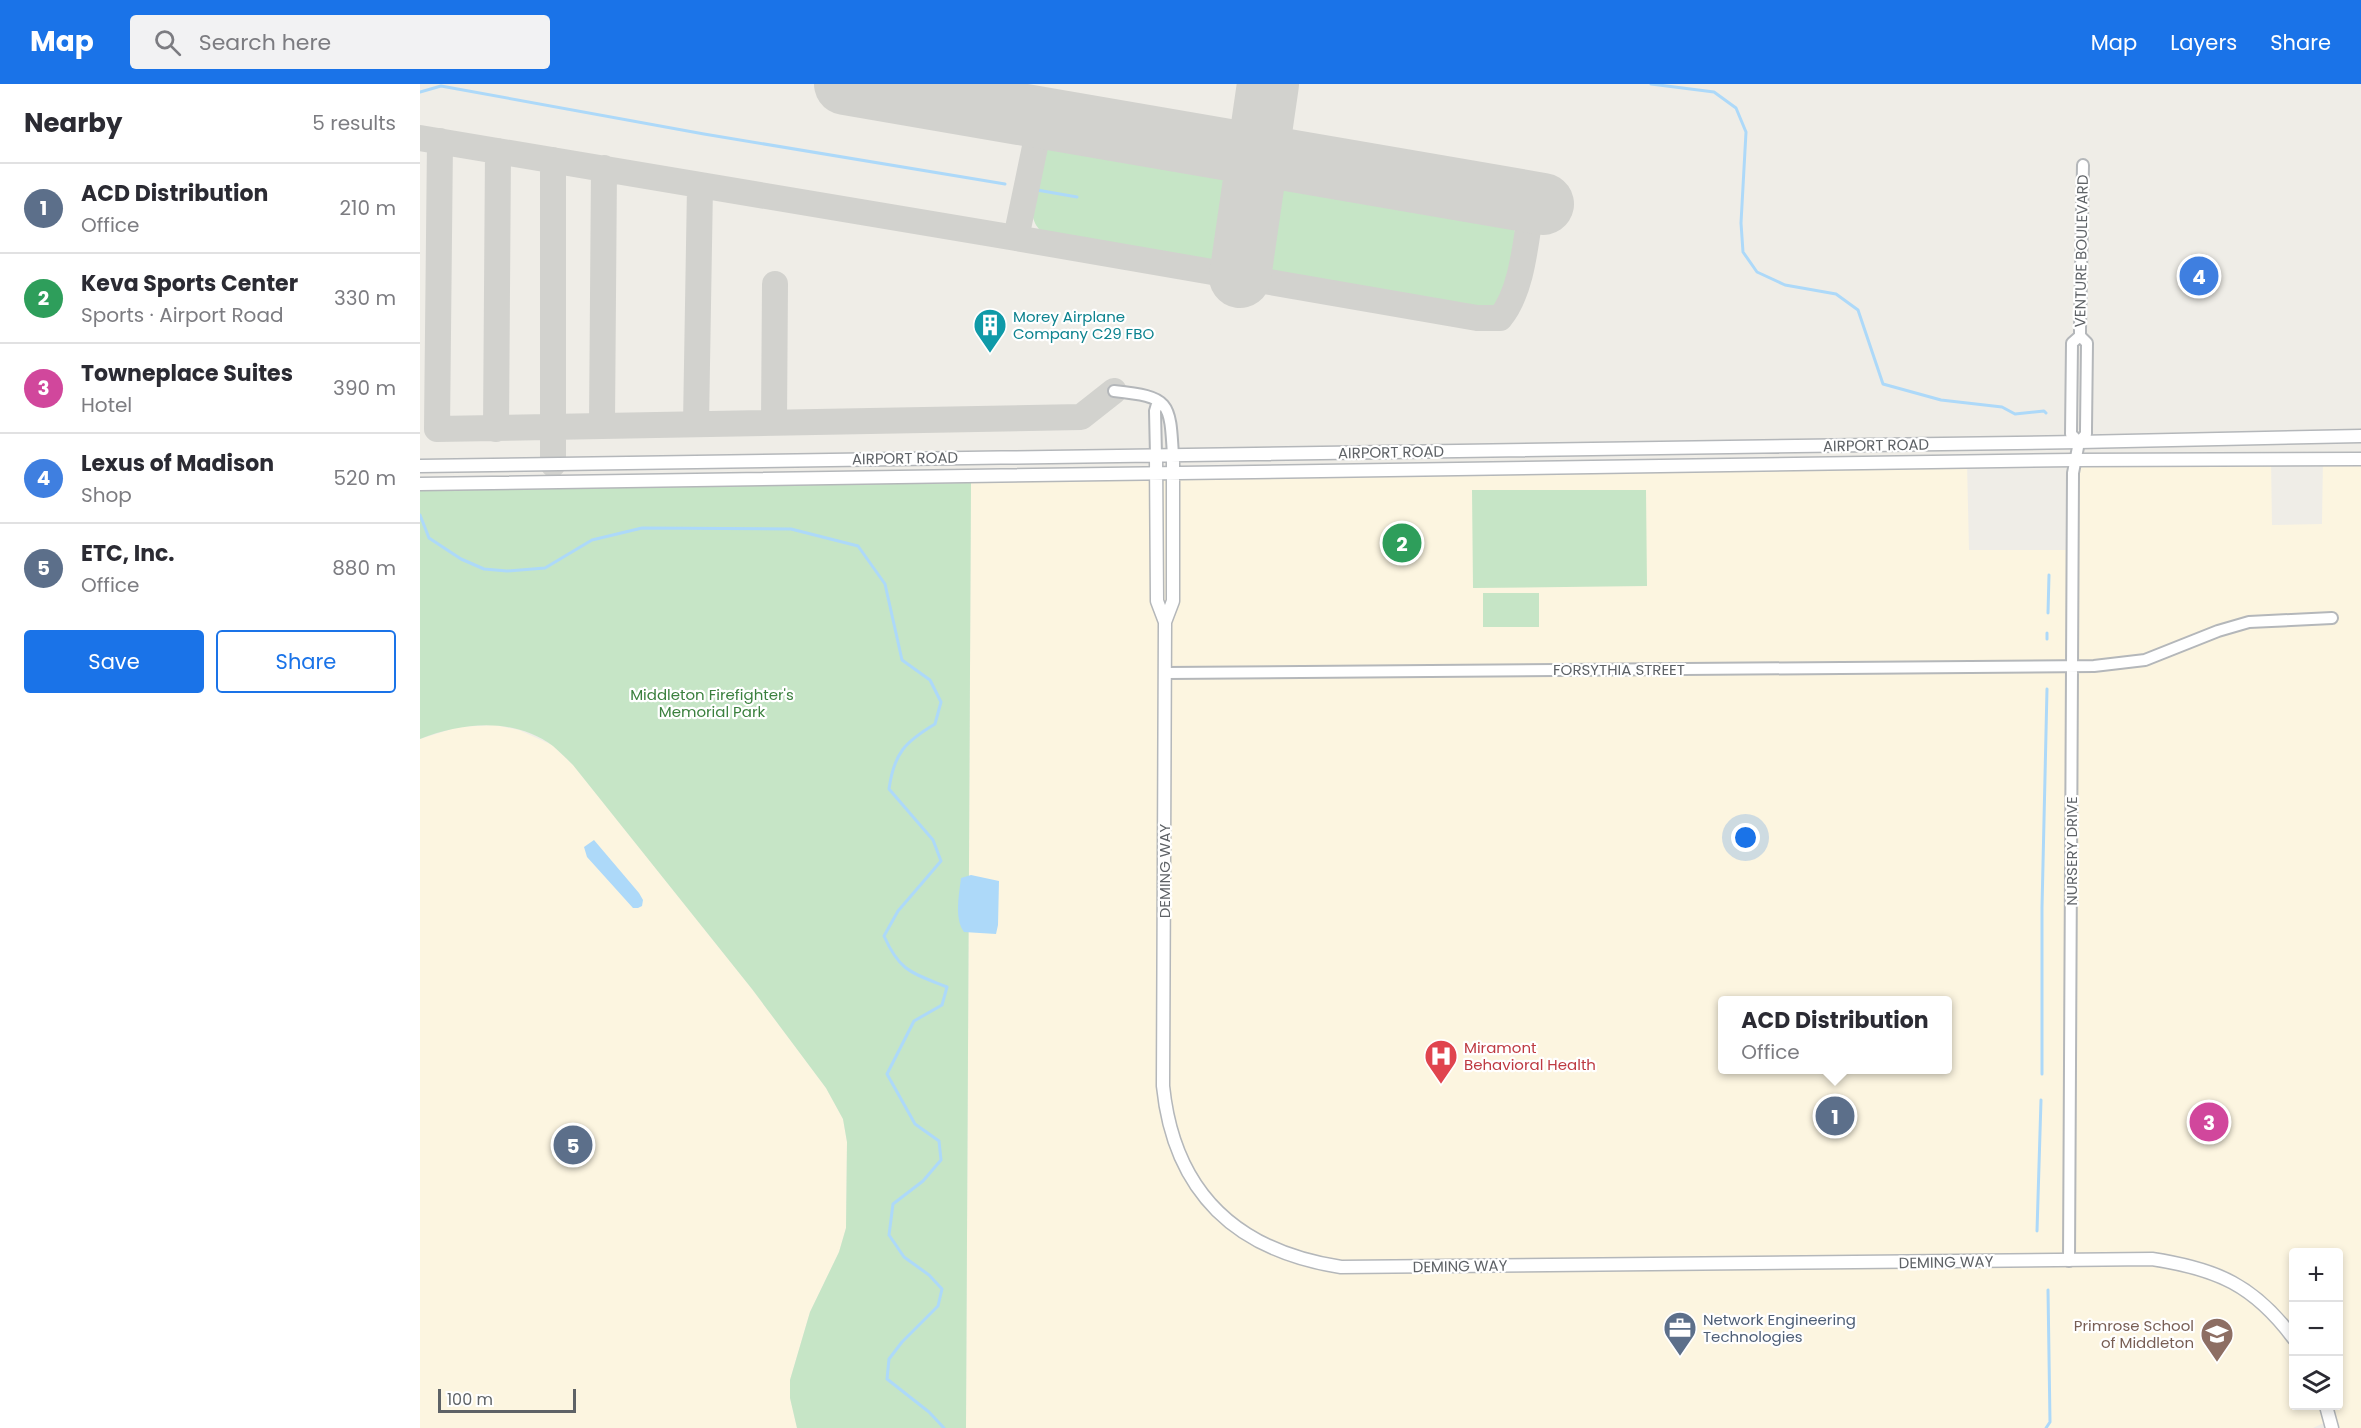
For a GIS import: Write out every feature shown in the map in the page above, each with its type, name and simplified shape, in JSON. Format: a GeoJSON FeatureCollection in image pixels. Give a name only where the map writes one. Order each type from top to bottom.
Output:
{"type":"FeatureCollection","features":[{"type":"Feature","properties":{"kind":"street","name":"VENTURE BOULEVARD"},"geometry":{"type":"LineString","coordinates":[[2080,336],[2072,343],[2070,373],[2071,434],[2079,442],[2086,434],[2087,343],[2080,336],[2083,165]]}},
{"type":"Feature","properties":{"kind":"street"},"geometry":{"type":"LineString","coordinates":[[1114,391],[1149,396],[1168,410],[1171,419],[1173,456]]}},
{"type":"Feature","properties":{"kind":"street"},"geometry":{"type":"LineString","coordinates":[[1156,456],[1155,411],[1158,401]]}},
{"type":"Feature","properties":{"kind":"street","name":"AIRPORT ROAD"},"geometry":{"type":"LineString","coordinates":[[420,466],[2361,436]]}},
{"type":"Feature","properties":{"kind":"street","name":"NURSERY DRIVE"},"geometry":{"type":"LineString","coordinates":[[2069,1261],[2074,460],[2079,442]]}},
{"type":"Feature","properties":{"kind":"street","name":"DEMING WAY"},"geometry":{"type":"LineString","coordinates":[[1156,456],[1157,601],[1165,622],[1166,673],[1163,1064],[1165,1108],[1176,1148],[1188,1172],[1204,1197],[1227,1221],[1252,1238],[1295,1257],[1341,1267],[2152,1259],[2188,1264],[2222,1276],[2263,1302],[2289,1333]]}},
{"type":"Feature","properties":{"kind":"street","name":"DEMING WAY"},"geometry":{"type":"LineString","coordinates":[[1165,622],[1173,601],[1173,456]]}},
{"type":"Feature","properties":{"kind":"street","name":"AIRPORT ROAD"},"geometry":{"type":"LineString","coordinates":[[420,484],[2074,460],[2361,459]]}},
{"type":"Feature","properties":{"kind":"street","name":"FORSYTHIA STREET"},"geometry":{"type":"LineString","coordinates":[[1166,673],[2124,664],[2145,660],[2218,631],[2249,622],[2332,618]]}},
{"type":"Feature","properties":{"kind":"street"},"geometry":{"type":"LineString","coordinates":[[2327,1410],[2332,1428]]}},
{"type":"Feature","properties":{"kind":"shaded area"},"geometry":{"type":"Polygon","coordinates":[[[2271,459],[2272,525],[2322,524],[2323,459],[2361,459],[2361,1428],[2332,1428],[2330,1420],[2313,1428],[966,1428],[971,483],[1104,481],[1133,473],[1967,462],[1969,550],[2073,550],[2074,460],[2271,459]]]}},
{"type":"Feature","properties":{"kind":"shaded area"},"geometry":{"type":"Polygon","coordinates":[[[495,725],[519,730],[552,745],[573,765],[752,989],[826,1088],[843,1119],[847,1142],[846,1228],[839,1252],[810,1312],[790,1380],[790,1398],[797,1428],[420,1428],[420,739],[458,727],[495,725]]]}},
{"type":"Feature","properties":{"kind":"green space"},"geometry":{"type":"Polygon","coordinates":[[[1061,142],[1233,172],[1219,265],[1053,238],[1042,232],[1033,215],[1033,193],[1044,150],[1061,142]]]}},
{"type":"Feature","properties":{"kind":"green space"},"geometry":{"type":"Polygon","coordinates":[[[1282,179],[1505,219],[1514,227],[1516,238],[1507,295],[1497,308],[1479,310],[1270,274],[1282,179]]]}},
{"type":"Feature","properties":{"kind":"green space","name":"Middleton Firefighter's Memorial Park"},"geometry":{"type":"Polygon","coordinates":[[[971,483],[966,1428],[797,1428],[790,1398],[790,1380],[810,1312],[839,1252],[846,1228],[847,1142],[843,1119],[826,1088],[752,989],[573,765],[556,748],[522,730],[488,725],[453,729],[420,739],[420,489],[971,483]]]}},
{"type":"Feature","properties":{"kind":"green space"},"geometry":{"type":"Polygon","coordinates":[[[1472,490],[1646,490],[1647,586],[1473,588],[1472,490]]]}},
{"type":"Feature","properties":{"kind":"green space"},"geometry":{"type":"Polygon","coordinates":[[[1483,593],[1539,593],[1539,627],[1483,627],[1483,593]]]}},
{"type":"Feature","properties":{"kind":"water"},"geometry":{"type":"Polygon","coordinates":[[[594,840],[639,893],[643,900],[642,906],[633,908],[587,857],[584,847],[594,840]]]}},
{"type":"Feature","properties":{"kind":"water"},"geometry":{"type":"Polygon","coordinates":[[[971,875],[999,881],[996,934],[964,932],[961,926],[958,906],[961,878],[971,875]]]}},
{"type":"Feature","properties":{"kind":"waterway"},"geometry":{"type":"LineString","coordinates":[[1651,84],[1714,92],[1736,108],[1746,132],[1741,223],[1743,252],[1757,272],[1785,285],[1836,294],[1858,310],[1883,384],[1941,400],[2002,407],[2015,414],[2044,411],[2046,413]]}},
{"type":"Feature","properties":{"kind":"waterway"},"geometry":{"type":"LineString","coordinates":[[420,92],[441,86],[704,134],[1005,184]]}},
{"type":"Feature","properties":{"kind":"waterway"},"geometry":{"type":"LineString","coordinates":[[1037,190],[1077,197]]}},
{"type":"Feature","properties":{"kind":"waterway"},"geometry":{"type":"LineString","coordinates":[[420,515],[429,538],[461,559],[484,569],[507,571],[545,568],[592,540],[642,528],[791,529],[858,546],[885,584],[902,660],[930,680],[941,702],[935,724],[909,743],[898,757],[889,789],[933,840],[941,861],[898,911],[884,936],[896,957],[908,970],[947,987],[942,1005],[914,1021],[887,1074],[915,1124],[939,1141],[941,1160],[923,1181],[893,1204],[889,1235],[904,1257],[929,1275],[942,1289],[938,1306],[902,1342],[889,1359],[887,1379],[929,1412],[944,1428]]}},
{"type":"Feature","properties":{"kind":"waterway"},"geometry":{"type":"LineString","coordinates":[[2048,613],[2049,575]]}},
{"type":"Feature","properties":{"kind":"waterway"},"geometry":{"type":"LineString","coordinates":[[2047,633],[2047,639]]}},
{"type":"Feature","properties":{"kind":"waterway"},"geometry":{"type":"LineString","coordinates":[[2042,1074],[2042,908],[2047,689]]}},
{"type":"Feature","properties":{"kind":"waterway"},"geometry":{"type":"LineString","coordinates":[[2037,1231],[2041,1100]]}},
{"type":"Feature","properties":{"kind":"waterway"},"geometry":{"type":"LineString","coordinates":[[2046,1428],[2050,1422],[2048,1290]]}},
{"type":"Feature","properties":{"kind":"taxiway"},"geometry":{"type":"LineString","coordinates":[[1016,238],[1041,118]]}},
{"type":"Feature","properties":{"kind":"taxiway"},"geometry":{"type":"LineString","coordinates":[[420,138],[1477,318],[1500,318],[1508,307],[1519,279],[1532,202]]}},
{"type":"Feature","properties":{"kind":"taxiway"},"geometry":{"type":"LineString","coordinates":[[440,141],[437,429],[1081,417],[1114,391]]}},
{"type":"Feature","properties":{"kind":"taxiway"},"geometry":{"type":"LineString","coordinates":[[496,429],[498,151]]}},
{"type":"Feature","properties":{"kind":"taxiway"},"geometry":{"type":"LineString","coordinates":[[553,160],[553,464]]}},
{"type":"Feature","properties":{"kind":"taxiway"},"geometry":{"type":"LineString","coordinates":[[602,424],[604,168]]}},
{"type":"Feature","properties":{"kind":"taxiway"},"geometry":{"type":"LineString","coordinates":[[696,424],[700,186]]}},
{"type":"Feature","properties":{"kind":"taxiway"},"geometry":{"type":"LineString","coordinates":[[774,421],[775,284]]}},
{"type":"Feature","properties":{"kind":"runway"},"geometry":{"type":"LineString","coordinates":[[845,84],[1543,204]]}},
{"type":"Feature","properties":{"kind":"runway"},"geometry":{"type":"LineString","coordinates":[[1240,277],[1268,84]]}},
{"type":"Feature","properties":{"kind":"place","name":"Lexus of Madison"},"geometry":{"type":"Point","coordinates":[2199,276]}},
{"type":"Feature","properties":{"kind":"place","name":"Morey Airplane Company C29 FBO"},"geometry":{"type":"Point","coordinates":[990,354]}},
{"type":"Feature","properties":{"kind":"place","name":"Keva Sports Center"},"geometry":{"type":"Point","coordinates":[1402,543]}},
{"type":"Feature","properties":{"kind":"place","name":"Miramont Behavioral Health"},"geometry":{"type":"Point","coordinates":[1441,1085]}},
{"type":"Feature","properties":{"kind":"place","name":"ACD Distribution"},"geometry":{"type":"Point","coordinates":[1835,1116]}},
{"type":"Feature","properties":{"kind":"place","name":"Towneplace Suites"},"geometry":{"type":"Point","coordinates":[2209,1122]}},
{"type":"Feature","properties":{"kind":"place","name":"ETC, Inc."},"geometry":{"type":"Point","coordinates":[573,1145]}},
{"type":"Feature","properties":{"kind":"place","name":"Network Engineering Technologies"},"geometry":{"type":"Point","coordinates":[1680,1357]}},
{"type":"Feature","properties":{"kind":"place","name":"Primrose School of Middleton"},"geometry":{"type":"Point","coordinates":[2217,1363]}}]}
